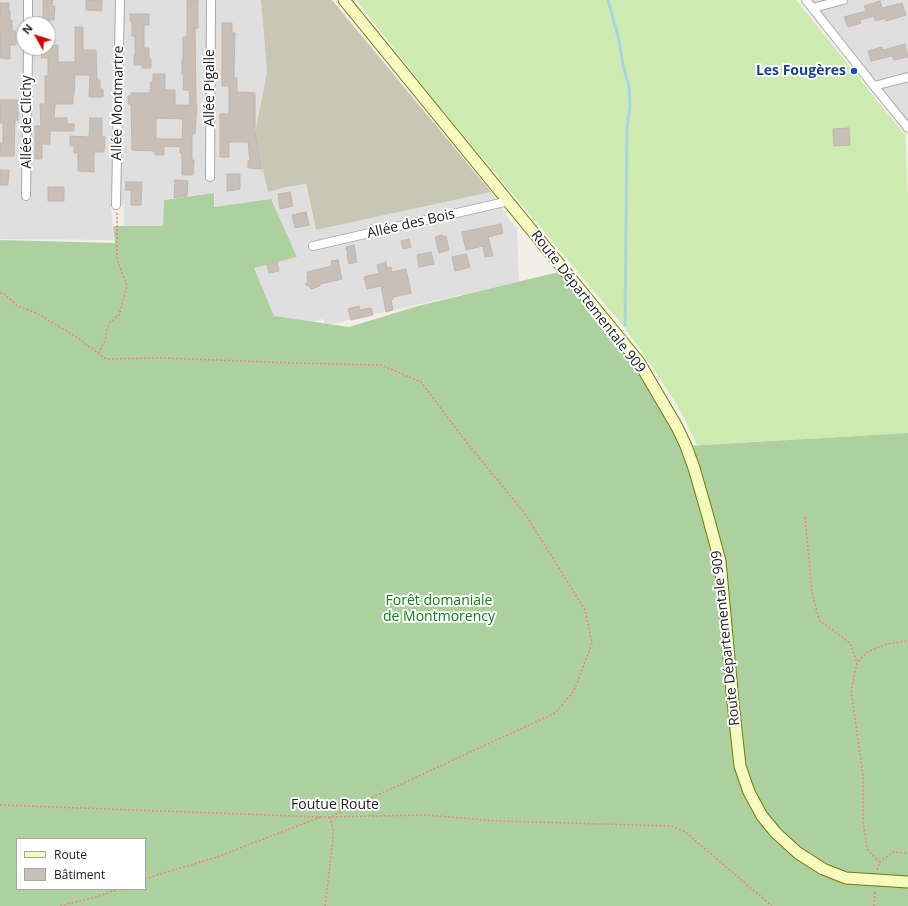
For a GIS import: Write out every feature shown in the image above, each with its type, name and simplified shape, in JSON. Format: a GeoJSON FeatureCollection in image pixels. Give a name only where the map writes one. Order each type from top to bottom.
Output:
{"type":"FeatureCollection","features":[{"type":"Feature","properties":{"kind":"main road","name":"Route Départementale 909"},"geometry":{"type":"LineString","coordinates":[[344,0],[639,362],[677,427],[686,446],[720,561],[740,766],[749,792],[762,816],[776,833],[798,853],[823,869],[846,878],[908,882]]}},
{"type":"Feature","properties":{"kind":"street"},"geometry":{"type":"LineString","coordinates":[[28,0],[28,16]]}},
{"type":"Feature","properties":{"kind":"street","name":"Allée Montmartre"},"geometry":{"type":"LineString","coordinates":[[116,205],[120,0]]}},
{"type":"Feature","properties":{"kind":"street","name":"Allée Pigalle"},"geometry":{"type":"LineString","coordinates":[[210,177],[211,0]]}},
{"type":"Feature","properties":{"kind":"street"},"geometry":{"type":"LineString","coordinates":[[806,0],[908,128]]}},
{"type":"Feature","properties":{"kind":"street"},"geometry":{"type":"LineString","coordinates":[[813,8],[843,0]]}},
{"type":"Feature","properties":{"kind":"street","name":"Allée de Clichy"},"geometry":{"type":"LineString","coordinates":[[26,196],[28,56]]}},
{"type":"Feature","properties":{"kind":"street"},"geometry":{"type":"LineString","coordinates":[[874,86],[908,77]]}},
{"type":"Feature","properties":{"kind":"street","name":"Allée des Bois"},"geometry":{"type":"LineString","coordinates":[[313,246],[509,201]]}},
{"type":"Feature","properties":{"kind":"path"},"geometry":{"type":"LineString","coordinates":[[98,354],[105,341],[110,322],[118,315],[127,286],[118,259],[116,205]]}},
{"type":"Feature","properties":{"kind":"path"},"geometry":{"type":"LineString","coordinates":[[0,293],[3,293],[18,306],[36,313],[75,336],[106,359],[164,358],[381,365],[421,382],[463,438],[526,515],[585,610],[592,644],[574,691],[555,713],[330,817],[333,829],[333,840],[325,906]]}},
{"type":"Feature","properties":{"kind":"path"},"geometry":{"type":"LineString","coordinates":[[805,517],[812,592],[819,620],[850,643],[857,663]]}},
{"type":"Feature","properties":{"kind":"path"},"geometry":{"type":"LineString","coordinates":[[880,862],[867,848],[863,821],[863,775],[851,690],[857,663],[867,652],[887,644],[908,641]]}},
{"type":"Feature","properties":{"kind":"path","name":"Foutue Route"},"geometry":{"type":"LineString","coordinates":[[0,805],[322,817],[426,815],[498,821],[671,826],[684,830],[772,906]]}},
{"type":"Feature","properties":{"kind":"path"},"geometry":{"type":"LineString","coordinates":[[146,879],[214,858],[322,817]]}},
{"type":"Feature","properties":{"kind":"path"},"geometry":{"type":"LineString","coordinates":[[874,906],[877,870],[880,862],[893,852],[908,853]]}},
{"type":"Feature","properties":{"kind":"path"},"geometry":{"type":"LineString","coordinates":[[60,906],[116,890]]}},
{"type":"Feature","properties":{"kind":"shaded area"},"geometry":{"type":"Polygon","coordinates":[[[0,0],[261,0],[267,72],[255,133],[268,191],[305,184],[316,230],[491,192],[517,229],[519,282],[326,325],[323,319],[280,330],[253,268],[297,257],[271,199],[214,207],[213,193],[164,199],[163,226],[124,226],[124,205],[114,206],[111,207],[114,240],[0,239],[0,0]]]}},
{"type":"Feature","properties":{"kind":"shaded area"},"geometry":{"type":"Polygon","coordinates":[[[261,0],[332,0],[491,192],[316,230],[306,184],[268,192],[255,133],[267,72],[261,0]]]}},
{"type":"Feature","properties":{"kind":"shaded area"},"geometry":{"type":"Polygon","coordinates":[[[801,0],[908,0],[908,132],[870,89],[801,0]]]}},
{"type":"Feature","properties":{"kind":"green space"},"geometry":{"type":"Polygon","coordinates":[[[356,0],[796,0],[905,135],[908,198],[908,433],[697,445],[680,410],[624,327],[434,100],[356,0]]]}},
{"type":"Feature","properties":{"kind":"green space","name":"Forêt domaniale de Montmorency"},"geometry":{"type":"Polygon","coordinates":[[[214,193],[214,207],[271,199],[297,257],[254,268],[274,316],[349,327],[418,306],[571,269],[639,362],[686,446],[908,433],[908,906],[0,906],[0,240],[115,243],[113,226],[163,226],[164,200],[214,193]]]}},
{"type":"Feature","properties":{"kind":"building"},"geometry":{"type":"Polygon","coordinates":[[[43,0],[53,0],[52,6],[55,6],[54,16],[43,16],[43,0]]]}},
{"type":"Feature","properties":{"kind":"building"},"geometry":{"type":"Polygon","coordinates":[[[86,0],[102,0],[102,11],[86,10],[86,0]]]}},
{"type":"Feature","properties":{"kind":"building"},"geometry":{"type":"Polygon","coordinates":[[[187,0],[198,0],[198,28],[195,28],[197,105],[195,134],[192,134],[192,160],[194,160],[193,175],[182,175],[182,153],[180,153],[180,147],[164,146],[164,155],[155,155],[155,151],[132,150],[131,104],[128,104],[128,96],[131,96],[131,93],[150,93],[151,82],[153,82],[153,74],[165,74],[165,90],[175,90],[175,105],[190,105],[189,90],[183,90],[184,74],[182,74],[183,37],[187,37],[187,0]],[[156,118],[156,139],[182,139],[183,119],[156,118]]]}},
{"type":"Feature","properties":{"kind":"building"},"geometry":{"type":"Polygon","coordinates":[[[880,1],[882,8],[902,3],[906,15],[886,21],[886,18],[875,21],[874,16],[860,20],[861,23],[848,27],[844,17],[866,11],[864,6],[880,1]]]}},
{"type":"Feature","properties":{"kind":"building"},"geometry":{"type":"Polygon","coordinates":[[[0,3],[9,3],[12,31],[16,31],[16,45],[10,45],[10,59],[0,58],[0,3]]]}},
{"type":"Feature","properties":{"kind":"building"},"geometry":{"type":"Polygon","coordinates":[[[130,14],[149,14],[149,25],[144,25],[144,48],[149,48],[151,68],[142,68],[142,65],[134,65],[135,36],[132,36],[132,21],[130,21],[130,14]]]}},
{"type":"Feature","properties":{"kind":"building"},"geometry":{"type":"Polygon","coordinates":[[[222,23],[232,23],[232,33],[235,33],[234,78],[237,78],[237,92],[255,93],[255,133],[262,169],[248,168],[248,161],[250,161],[248,142],[229,142],[229,157],[220,157],[220,114],[229,114],[229,86],[222,86],[222,23]]]}},
{"type":"Feature","properties":{"kind":"building"},"geometry":{"type":"Polygon","coordinates":[[[75,27],[83,27],[83,50],[96,50],[97,80],[100,80],[100,89],[103,89],[103,97],[89,97],[90,75],[75,75],[73,104],[55,104],[54,118],[67,118],[67,124],[74,124],[74,131],[50,131],[50,144],[42,144],[42,159],[35,159],[35,126],[41,126],[40,104],[45,104],[45,76],[48,76],[48,58],[41,58],[41,56],[56,56],[56,45],[58,45],[58,62],[75,62],[75,27]]]}},
{"type":"Feature","properties":{"kind":"building"},"geometry":{"type":"Polygon","coordinates":[[[905,44],[908,57],[894,60],[892,56],[871,61],[868,51],[882,47],[883,50],[905,44]]]}},
{"type":"Feature","properties":{"kind":"building"},"geometry":{"type":"Polygon","coordinates":[[[0,100],[18,100],[18,120],[15,120],[14,156],[0,156],[0,143],[3,143],[3,123],[0,123],[0,100]]]}},
{"type":"Feature","properties":{"kind":"building"},"geometry":{"type":"Polygon","coordinates":[[[90,118],[102,118],[102,137],[105,137],[104,152],[94,152],[94,172],[78,171],[78,153],[74,153],[74,146],[70,146],[70,136],[89,137],[90,118]]]}},
{"type":"Feature","properties":{"kind":"building"},"geometry":{"type":"Polygon","coordinates":[[[849,128],[850,145],[834,146],[833,129],[849,128]]]}},
{"type":"Feature","properties":{"kind":"building"},"geometry":{"type":"Polygon","coordinates":[[[0,170],[9,170],[8,185],[0,185],[0,170]]]}},
{"type":"Feature","properties":{"kind":"building"},"geometry":{"type":"Polygon","coordinates":[[[227,174],[240,174],[240,189],[227,191],[227,174]]]}},
{"type":"Feature","properties":{"kind":"building"},"geometry":{"type":"Polygon","coordinates":[[[175,180],[188,181],[187,196],[174,198],[175,180]]]}},
{"type":"Feature","properties":{"kind":"building"},"geometry":{"type":"Polygon","coordinates":[[[126,182],[142,182],[141,205],[131,205],[131,190],[125,190],[126,182]]]}},
{"type":"Feature","properties":{"kind":"building"},"geometry":{"type":"Polygon","coordinates":[[[48,187],[64,187],[64,201],[48,201],[48,187]]]}},
{"type":"Feature","properties":{"kind":"building"},"geometry":{"type":"Polygon","coordinates":[[[290,192],[293,206],[280,209],[278,194],[290,192]]]}},
{"type":"Feature","properties":{"kind":"building"},"geometry":{"type":"Polygon","coordinates":[[[306,212],[309,225],[295,228],[292,215],[306,212]]]}},
{"type":"Feature","properties":{"kind":"building"},"geometry":{"type":"Polygon","coordinates":[[[501,224],[503,233],[488,237],[493,256],[485,257],[483,246],[466,250],[462,232],[501,224]]]}},
{"type":"Feature","properties":{"kind":"building"},"geometry":{"type":"Polygon","coordinates":[[[442,235],[443,237],[446,236],[449,250],[439,253],[435,237],[442,235]]]}},
{"type":"Feature","properties":{"kind":"building"},"geometry":{"type":"Polygon","coordinates":[[[409,239],[411,247],[403,249],[401,241],[409,239]]]}},
{"type":"Feature","properties":{"kind":"building"},"geometry":{"type":"Polygon","coordinates":[[[354,245],[357,262],[349,264],[346,247],[354,245]]]}},
{"type":"Feature","properties":{"kind":"building"},"geometry":{"type":"Polygon","coordinates":[[[431,252],[434,264],[419,267],[417,255],[431,252]]]}},
{"type":"Feature","properties":{"kind":"building"},"geometry":{"type":"Polygon","coordinates":[[[466,254],[470,267],[455,271],[452,257],[466,254]]]}},
{"type":"Feature","properties":{"kind":"building"},"geometry":{"type":"Polygon","coordinates":[[[338,260],[342,279],[320,284],[320,286],[311,289],[305,284],[308,281],[307,272],[332,266],[331,261],[338,260]]]}},
{"type":"Feature","properties":{"kind":"building"},"geometry":{"type":"Polygon","coordinates":[[[277,262],[279,271],[269,273],[267,265],[277,262]]]}},
{"type":"Feature","properties":{"kind":"building"},"geometry":{"type":"Polygon","coordinates":[[[386,262],[387,268],[391,267],[392,272],[406,269],[411,293],[393,297],[391,300],[393,310],[386,312],[381,286],[367,289],[364,277],[379,273],[377,265],[386,262]]]}},
{"type":"Feature","properties":{"kind":"building"},"geometry":{"type":"Polygon","coordinates":[[[359,306],[360,310],[371,308],[373,315],[351,320],[348,309],[359,306]]]}},
{"type":"Feature","properties":{"kind":"waterway"},"geometry":{"type":"LineString","coordinates":[[608,0],[619,40],[623,65],[629,87],[630,107],[627,128],[625,325]]}},
{"type":"Feature","properties":{"kind":"place","name":"Les Fougères"},"geometry":{"type":"Point","coordinates":[854,71]}}]}
